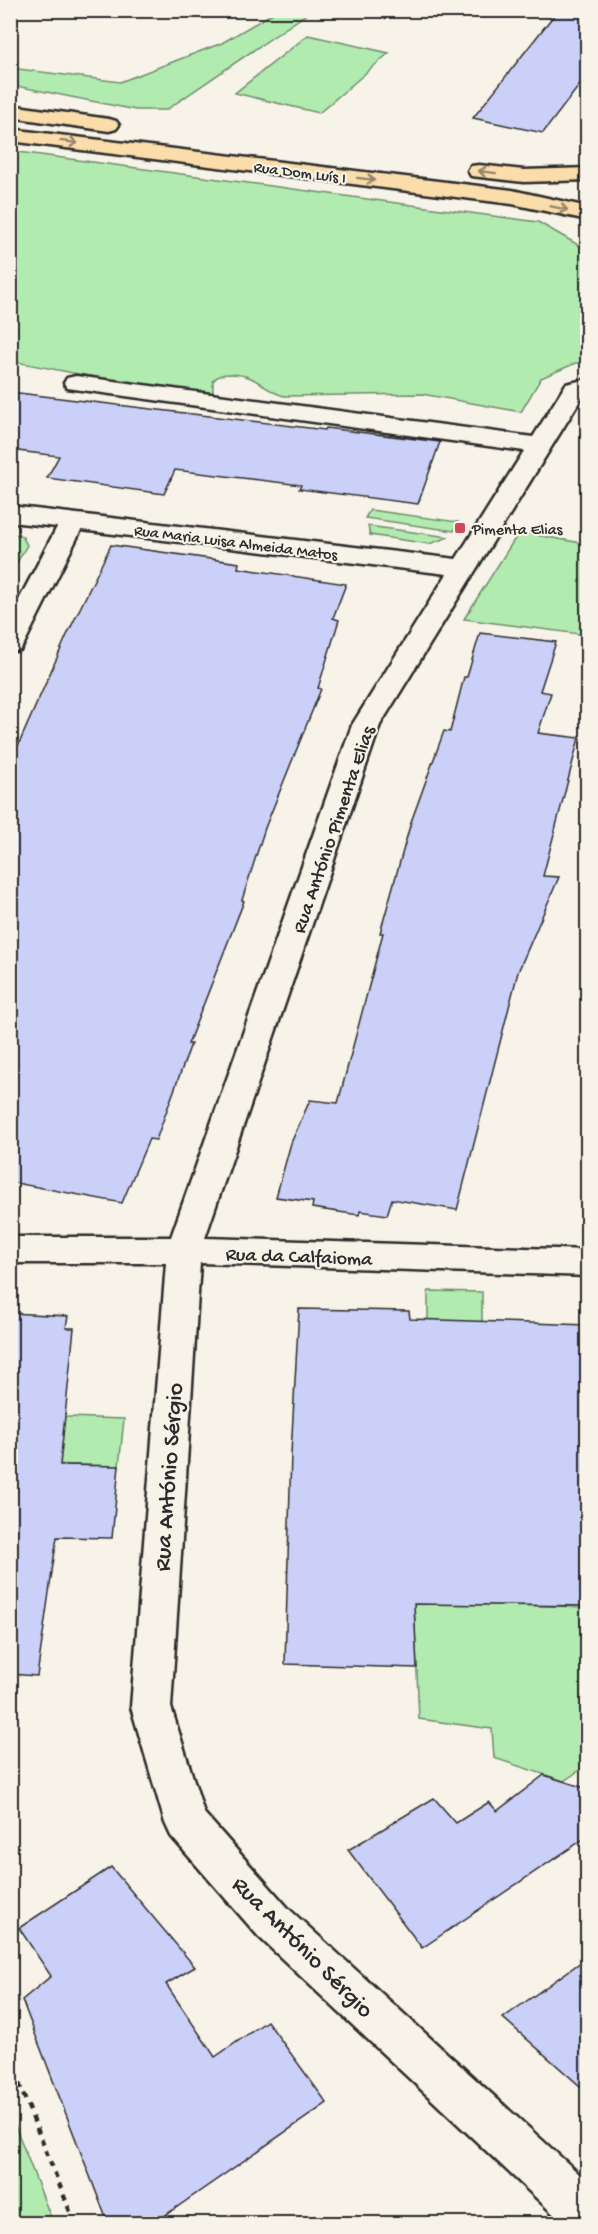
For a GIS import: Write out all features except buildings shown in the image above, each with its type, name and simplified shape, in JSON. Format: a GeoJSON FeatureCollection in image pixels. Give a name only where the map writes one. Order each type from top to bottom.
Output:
{"type":"FeatureCollection","features":[{"type":"Feature","properties":{"kind":"main road"},"geometry":{"type":"LineString","coordinates":[[10,111],[124,127]]}},
{"type":"Feature","properties":{"kind":"main road","name":"Rua Dom Luís I"},"geometry":{"type":"LineString","coordinates":[[10,135],[512,197],[588,214]]}},
{"type":"Feature","properties":{"kind":"main road"},"geometry":{"type":"LineString","coordinates":[[465,169],[524,176],[588,174]]}},
{"type":"Feature","properties":{"kind":"street"},"geometry":{"type":"LineString","coordinates":[[76,383],[541,446]]}},
{"type":"Feature","properties":{"kind":"street","name":"Rua António Pimenta Elias"},"geometry":{"type":"LineString","coordinates":[[184,1250],[366,725],[575,389],[588,386]]}},
{"type":"Feature","properties":{"kind":"street","name":"Rua Maria Luisa Almeida Matos"},"geometry":{"type":"LineString","coordinates":[[10,514],[462,568]]}},
{"type":"Feature","properties":{"kind":"street"},"geometry":{"type":"LineString","coordinates":[[10,644],[73,521]]}},
{"type":"Feature","properties":{"kind":"street","name":"Rua da Calfaioma"},"geometry":{"type":"LineString","coordinates":[[10,1250],[184,1250],[588,1263]]}},
{"type":"Feature","properties":{"kind":"street","name":"Rua António Sérgio"},"geometry":{"type":"LineString","coordinates":[[184,1250],[151,1707],[186,1822],[274,1923],[588,2214]]}},
{"type":"Feature","properties":{"kind":"path"},"geometry":{"type":"LineString","coordinates":[[10,2061],[75,2223]]}},
{"type":"Feature","properties":{"kind":"green space"},"geometry":{"type":"Polygon","coordinates":[[[278,10],[311,11],[166,110],[136,110],[11,85],[11,68],[120,82],[222,43],[278,10]]]}},
{"type":"Feature","properties":{"kind":"green space"},"geometry":{"type":"Polygon","coordinates":[[[308,35],[389,53],[319,113],[235,93],[308,35]]]}},
{"type":"Feature","properties":{"kind":"green space"},"geometry":{"type":"Polygon","coordinates":[[[11,151],[538,222],[587,250],[587,362],[576,363],[541,378],[521,412],[422,394],[284,396],[248,377],[231,374],[221,375],[213,381],[213,394],[151,388],[11,361],[11,151]]]}},
{"type":"Feature","properties":{"kind":"green space"},"geometry":{"type":"Polygon","coordinates":[[[370,510],[458,522],[454,531],[365,518],[370,510]]]}},
{"type":"Feature","properties":{"kind":"green space"},"geometry":{"type":"Polygon","coordinates":[[[368,526],[449,537],[429,544],[370,535],[368,526]]]}},
{"type":"Feature","properties":{"kind":"green space"},"geometry":{"type":"Polygon","coordinates":[[[519,532],[587,544],[587,635],[464,619],[519,532]]]}},
{"type":"Feature","properties":{"kind":"green space"},"geometry":{"type":"Polygon","coordinates":[[[14,534],[22,536],[27,545],[11,573],[11,540],[14,534]]]}},
{"type":"Feature","properties":{"kind":"green space"},"geometry":{"type":"Polygon","coordinates":[[[428,1291],[482,1292],[482,1341],[428,1351],[428,1291]]]}},
{"type":"Feature","properties":{"kind":"green space"},"geometry":{"type":"Polygon","coordinates":[[[11,1415],[124,1419],[119,1466],[11,1463],[11,1415]]]}},
{"type":"Feature","properties":{"kind":"green space"},"geometry":{"type":"Polygon","coordinates":[[[414,1603],[587,1607],[587,1765],[564,1781],[494,1758],[492,1729],[419,1719],[414,1603]]]}},
{"type":"Feature","properties":{"kind":"green space"},"geometry":{"type":"Polygon","coordinates":[[[11,2115],[53,2223],[11,2223],[11,2115]]]}},
{"type":"Feature","properties":{"kind":"place","name":"Pimenta Elias"},"geometry":{"type":"Point","coordinates":[460,528]}}]}
